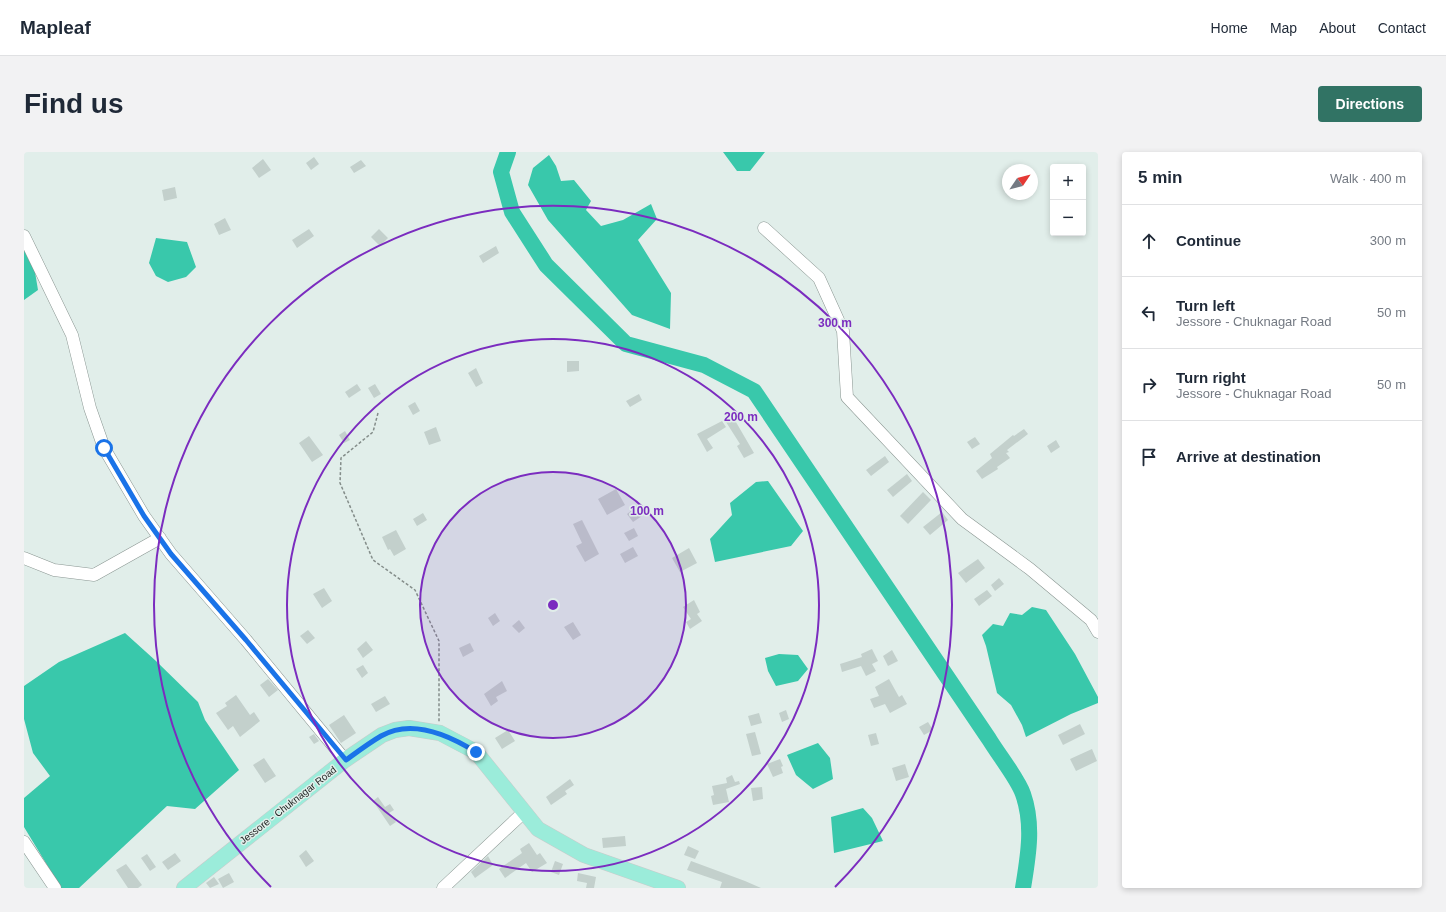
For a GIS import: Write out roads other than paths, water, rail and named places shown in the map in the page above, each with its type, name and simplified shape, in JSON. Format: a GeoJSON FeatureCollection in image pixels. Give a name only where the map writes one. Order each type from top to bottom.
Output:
{"type":"FeatureCollection","features":[{"type":"Feature","properties":{"kind":"main road","name":"Jessore - Chuknagar Road"},"geometry":{"type":"LineString","coordinates":[[184,888],[346,760],[382,735],[395,730],[409,728],[440,733],[476,752],[538,829],[584,855],[678,888]]}},
{"type":"Feature","properties":{"kind":"street"},"geometry":{"type":"LineString","coordinates":[[764,228],[820,278],[843,331],[848,397],[962,519],[1030,569],[1091,620],[1098,632]]}},
{"type":"Feature","properties":{"kind":"street"},"geometry":{"type":"LineString","coordinates":[[24,236],[72,335],[90,408],[104,448],[144,516],[171,554],[246,640],[346,760]]}},
{"type":"Feature","properties":{"kind":"street"},"geometry":{"type":"LineString","coordinates":[[24,558],[54,570],[94,575],[160,538]]}},
{"type":"Feature","properties":{"kind":"street"},"geometry":{"type":"LineString","coordinates":[[443,888],[524,812]]}},
{"type":"Feature","properties":{"kind":"street"},"geometry":{"type":"LineString","coordinates":[[24,842],[55,888]]}},
{"type":"Feature","properties":{"kind":"waterway"},"geometry":{"type":"LineString","coordinates":[[508,152],[501,172],[512,212],[546,265],[626,344],[704,365],[754,391],[1017,781],[1023,794],[1029,829],[1028,853],[1023,888]]}}]}
